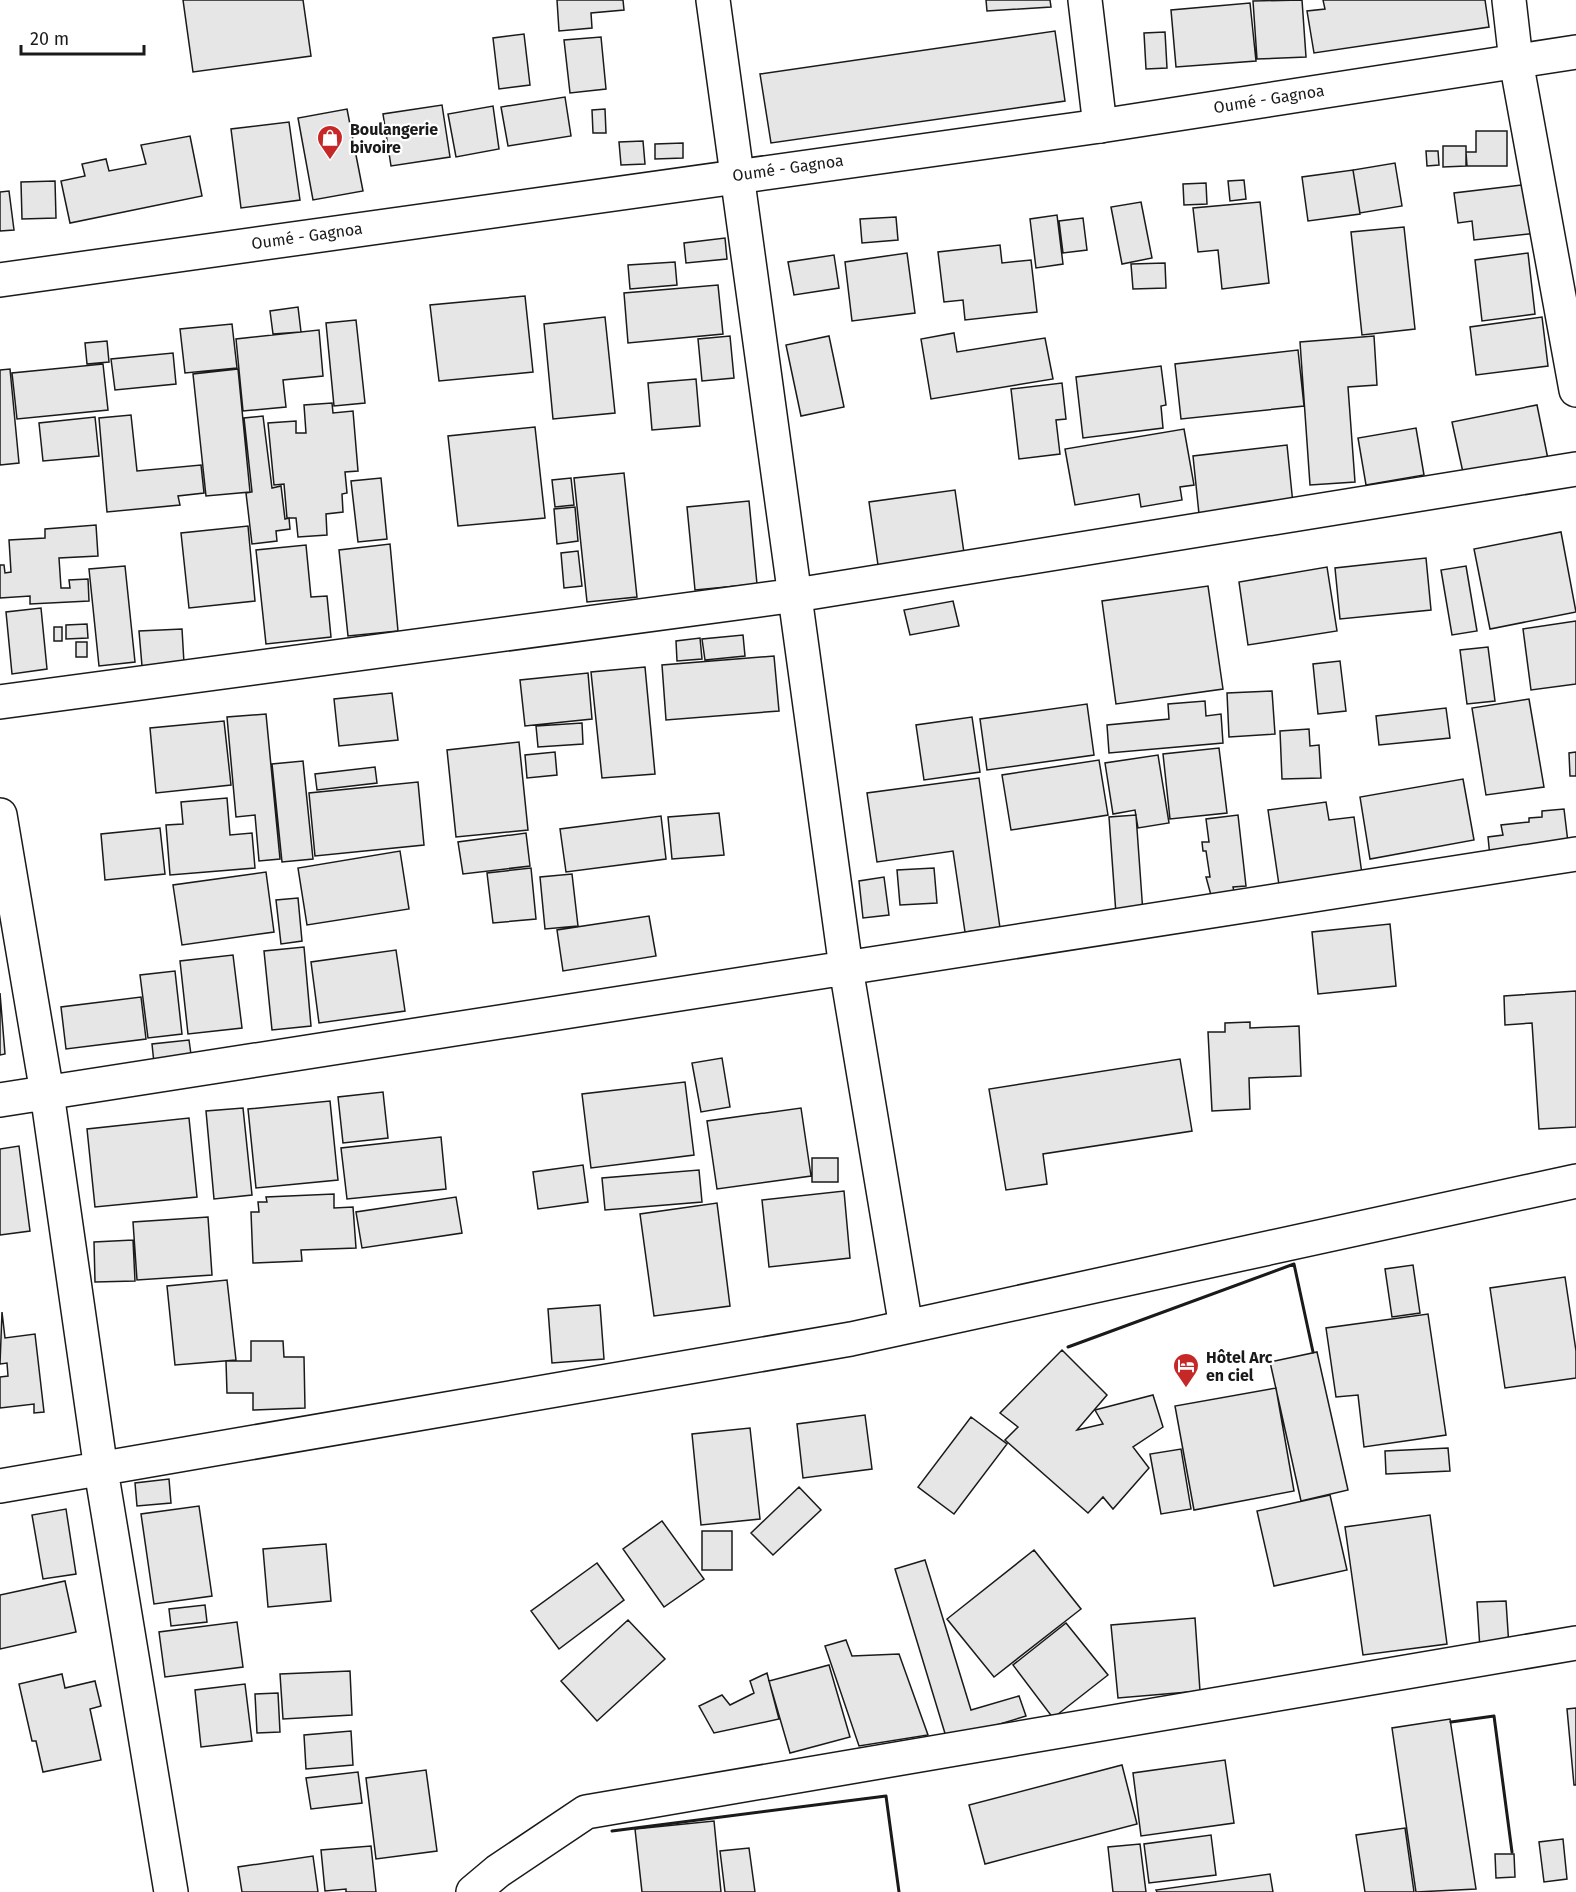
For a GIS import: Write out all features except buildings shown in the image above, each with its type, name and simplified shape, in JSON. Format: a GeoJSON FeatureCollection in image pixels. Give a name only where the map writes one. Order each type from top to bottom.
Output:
{"type":"FeatureCollection","features":[{"type":"Feature","properties":{"kind":"street"},"geometry":{"type":"LineString","coordinates":[[713,0],[846,968],[906,1327]]}},
{"type":"Feature","properties":{"kind":"street"},"geometry":{"type":"LineString","coordinates":[[1084,0],[1100,126]]}},
{"type":"Feature","properties":{"kind":"street"},"geometry":{"type":"LineString","coordinates":[[1509,0],[1516,61],[1576,390]]}},
{"type":"Feature","properties":{"kind":"street","name":"Oumé - Gagnoa"},"geometry":{"type":"LineString","coordinates":[[0,280],[736,175],[1100,126],[1576,52]]}},
{"type":"Feature","properties":{"kind":"street"},"geometry":{"type":"LineString","coordinates":[[0,702],[796,595],[1576,470]]}},
{"type":"Feature","properties":{"kind":"street"},"geometry":{"type":"LineString","coordinates":[[0,815],[47,1093],[101,1470],[171,1892]]}},
{"type":"Feature","properties":{"kind":"street"},"geometry":{"type":"LineString","coordinates":[[0,1100],[1576,854]]}},
{"type":"Feature","properties":{"kind":"street"},"geometry":{"type":"LineString","coordinates":[[0,1486],[906,1327],[1576,1181]]}},
{"type":"Feature","properties":{"kind":"street"},"geometry":{"type":"LineString","coordinates":[[473,1892],[586,1812],[1576,1643]]}},
{"type":"Feature","properties":{"kind":"wall"},"geometry":{"type":"LineString","coordinates":[[1068,1347],[1294,1264],[1313,1352]]}},
{"type":"Feature","properties":{"kind":"wall"},"geometry":{"type":"LineString","coordinates":[[1451,1722],[1494,1716],[1512,1852]]}},
{"type":"Feature","properties":{"kind":"wall"},"geometry":{"type":"LineString","coordinates":[[612,1831],[886,1796],[899,1892]]}},
{"type":"Feature","properties":{"kind":"place","name":"Boulangerie bivoire"},"geometry":{"type":"Point","coordinates":[330,161]}},
{"type":"Feature","properties":{"kind":"place","name":"Hôtel Arc en ciel"},"geometry":{"type":"Point","coordinates":[1186,1389]}}]}
